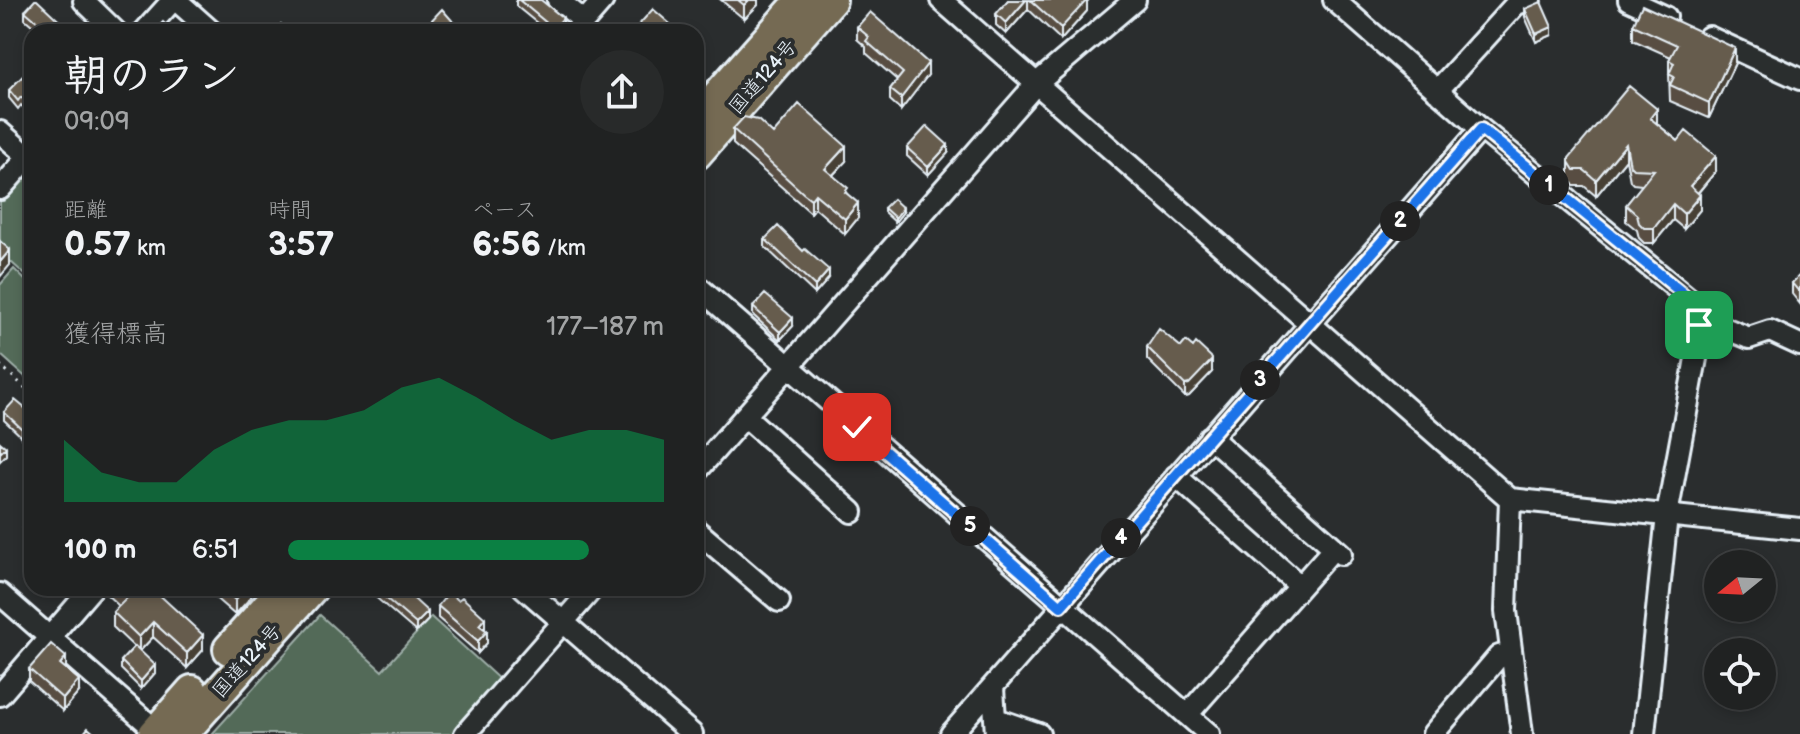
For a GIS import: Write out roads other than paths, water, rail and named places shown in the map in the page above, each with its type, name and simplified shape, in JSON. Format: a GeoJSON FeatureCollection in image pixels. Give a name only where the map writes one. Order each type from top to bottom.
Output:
{"type":"FeatureCollection","features":[{"type":"Feature","properties":{"kind":"highway","name":"国道124号"},"geometry":{"type":"LineString","coordinates":[[704,111],[802,0]]}},
{"type":"Feature","properties":{"kind":"highway","name":"国道124号"},"geometry":{"type":"LineString","coordinates":[[704,145],[831,0]]}},
{"type":"Feature","properties":{"kind":"highway","name":"国道124号"},"geometry":{"type":"LineString","coordinates":[[163,733],[277,596]]}},
{"type":"Feature","properties":{"kind":"highway","name":"国道124号"},"geometry":{"type":"LineString","coordinates":[[163,733],[304,596]]}},
{"type":"Feature","properties":{"kind":"street"},"geometry":{"type":"LineString","coordinates":[[152,24],[174,0],[202,24]]}},
{"type":"Feature","properties":{"kind":"street"},"geometry":{"type":"LineString","coordinates":[[558,0],[578,24]]}},
{"type":"Feature","properties":{"kind":"street"},"geometry":{"type":"LineString","coordinates":[[582,24],[603,0]]}},
{"type":"Feature","properties":{"kind":"street"},"geometry":{"type":"LineString","coordinates":[[941,0],[1510,499],[1800,529]]}},
{"type":"Feature","properties":{"kind":"street"},"geometry":{"type":"LineString","coordinates":[[704,463],[1036,84],[1135,0]]}},
{"type":"Feature","properties":{"kind":"street"},"geometry":{"type":"LineString","coordinates":[[1334,0],[1481,129],[1697,305],[1700,337],[1667,515],[1644,734]]}},
{"type":"Feature","properties":{"kind":"street"},"geometry":{"type":"LineString","coordinates":[[1437,91],[1516,4],[1530,0]]}},
{"type":"Feature","properties":{"kind":"street"},"geometry":{"type":"LineString","coordinates":[[1629,0],[1800,79]]}},
{"type":"Feature","properties":{"kind":"street"},"geometry":{"type":"LineString","coordinates":[[84,1],[108,24]]}},
{"type":"Feature","properties":{"kind":"street"},"geometry":{"type":"LineString","coordinates":[[951,734],[1481,129]]}},
{"type":"Feature","properties":{"kind":"street"},"geometry":{"type":"LineString","coordinates":[[0,132],[24,151]]}},
{"type":"Feature","properties":{"kind":"street"},"geometry":{"type":"LineString","coordinates":[[0,189],[24,164]]}},
{"type":"Feature","properties":{"kind":"street"},"geometry":{"type":"LineString","coordinates":[[704,292],[1209,734]]}},
{"type":"Feature","properties":{"kind":"street"},"geometry":{"type":"LineString","coordinates":[[1699,325],[1714,324],[1749,338],[1770,331],[1800,345]]}},
{"type":"Feature","properties":{"kind":"street"},"geometry":{"type":"LineString","coordinates":[[745,416],[852,512]]}},
{"type":"Feature","properties":{"kind":"street"},"geometry":{"type":"LineString","coordinates":[[1187,715],[1300,586],[1338,551],[1210,437]]}},
{"type":"Feature","properties":{"kind":"street"},"geometry":{"type":"LineString","coordinates":[[1176,476],[1300,586]]}},
{"type":"Feature","properties":{"kind":"street"},"geometry":{"type":"LineString","coordinates":[[1510,499],[1506,611],[1522,734]]}},
{"type":"Feature","properties":{"kind":"street"},"geometry":{"type":"LineString","coordinates":[[704,537],[779,601]]}},
{"type":"Feature","properties":{"kind":"street"},"geometry":{"type":"LineString","coordinates":[[0,594],[163,733]]}},
{"type":"Feature","properties":{"kind":"street"},"geometry":{"type":"LineString","coordinates":[[0,695],[85,596]]}},
{"type":"Feature","properties":{"kind":"street"},"geometry":{"type":"LineString","coordinates":[[533,596],[692,734]]}},
{"type":"Feature","properties":{"kind":"street"},"geometry":{"type":"LineString","coordinates":[[465,734],[586,596]]}},
{"type":"Feature","properties":{"kind":"street"},"geometry":{"type":"LineString","coordinates":[[1433,734],[1499,656],[1511,653]]}},
{"type":"Feature","properties":{"kind":"street"},"geometry":{"type":"LineString","coordinates":[[993,688],[996,727],[1039,734]]}}]}
